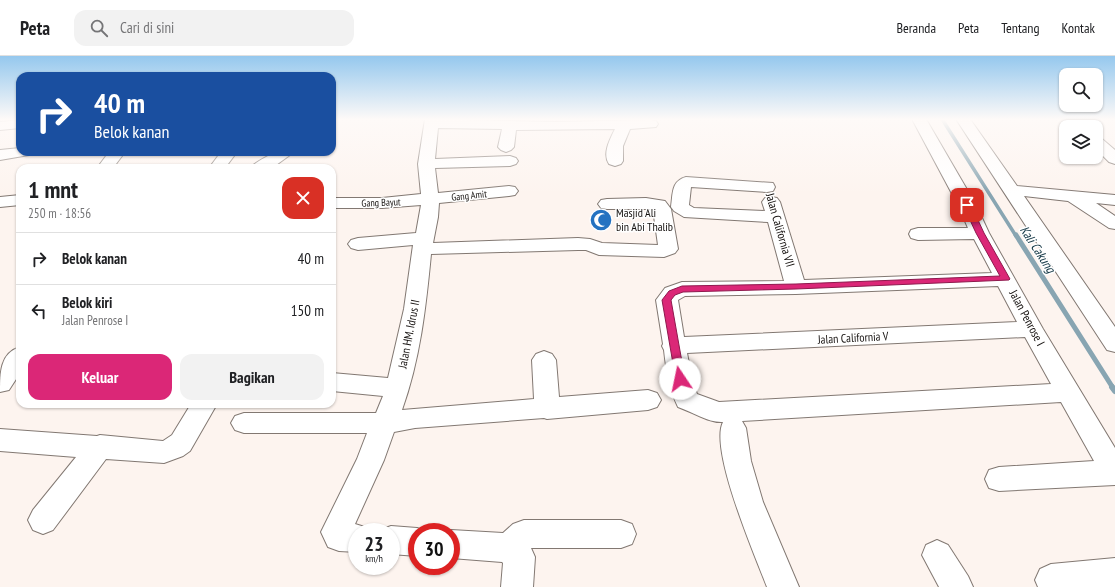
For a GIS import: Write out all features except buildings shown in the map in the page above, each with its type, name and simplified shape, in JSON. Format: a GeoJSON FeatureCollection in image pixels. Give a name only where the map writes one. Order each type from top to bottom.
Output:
{"type":"FeatureCollection","features":[{"type":"Feature","properties":{"kind":"street","name":"Jalan HM. Idrus II"},"geometry":{"type":"LineString","coordinates":[[348,538],[336,532],[370,460],[383,423],[398,388],[415,309],[430,199],[426,164],[429,144]]}},
{"type":"Feature","properties":{"kind":"street"},"geometry":{"type":"LineString","coordinates":[[426,164],[508,154],[509,144]]}},
{"type":"Feature","properties":{"kind":"street"},"geometry":{"type":"LineString","coordinates":[[615,161],[616,144]]}},
{"type":"Feature","properties":{"kind":"street","name":"Jalan Penrose I"},"geometry":{"type":"LineString","coordinates":[[932,144],[967,205],[980,233],[1032,329],[1115,472]]}},
{"type":"Feature","properties":{"kind":"street"},"geometry":{"type":"LineString","coordinates":[[979,144],[1115,344]]}},
{"type":"Feature","properties":{"kind":"street"},"geometry":{"type":"LineString","coordinates":[[1103,148],[1115,159]]}},
{"type":"Feature","properties":{"kind":"street"},"geometry":{"type":"LineString","coordinates":[[0,155],[16,153]]}},
{"type":"Feature","properties":{"kind":"street"},"geometry":{"type":"LineString","coordinates":[[268,164],[279,156]]}},
{"type":"Feature","properties":{"kind":"street","name":"Jalan California VII"},"geometry":{"type":"LineString","coordinates":[[774,216],[690,213],[680,207],[683,184],[686,182],[765,180],[774,216],[796,287]]}},
{"type":"Feature","properties":{"kind":"street"},"geometry":{"type":"LineString","coordinates":[[1010,190],[1115,200]]}},
{"type":"Feature","properties":{"kind":"street","name":"Gang Amit"},"geometry":{"type":"LineString","coordinates":[[430,199],[509,191]]}},
{"type":"Feature","properties":{"kind":"street"},"geometry":{"type":"LineString","coordinates":[[1073,197],[1115,224]]}},
{"type":"Feature","properties":{"kind":"street","name":"Gang Bayut"},"geometry":{"type":"LineString","coordinates":[[336,203],[382,203],[430,199]]}},
{"type":"Feature","properties":{"kind":"street"},"geometry":{"type":"LineString","coordinates":[[0,202],[16,200]]}},
{"type":"Feature","properties":{"kind":"street"},"geometry":{"type":"LineString","coordinates":[[358,244],[578,244],[590,245],[600,249],[664,251],[668,249],[662,209],[659,205],[646,203],[607,204]]}},
{"type":"Feature","properties":{"kind":"street"},"geometry":{"type":"LineString","coordinates":[[918,234],[980,233]]}},
{"type":"Feature","properties":{"kind":"street"},"geometry":{"type":"LineString","coordinates":[[1006,279],[796,287],[682,289],[672,293],[667,300],[673,346],[680,379],[687,400],[718,412],[758,411],[1069,392]]}},
{"type":"Feature","properties":{"kind":"street","name":"Jalan California V"},"geometry":{"type":"LineString","coordinates":[[673,346],[1032,329]]}},
{"type":"Feature","properties":{"kind":"street"},"geometry":{"type":"LineString","coordinates":[[544,360],[547,409]]}},
{"type":"Feature","properties":{"kind":"street"},"geometry":{"type":"LineString","coordinates":[[0,383],[16,361]]}},
{"type":"Feature","properties":{"kind":"street"},"geometry":{"type":"LineString","coordinates":[[336,382],[398,388]]}},
{"type":"Feature","properties":{"kind":"street"},"geometry":{"type":"LineString","coordinates":[[244,423],[383,423],[415,418],[648,400]]}},
{"type":"Feature","properties":{"kind":"street"},"geometry":{"type":"LineString","coordinates":[[0,440],[100,446],[164,452],[181,443],[202,408]]}},
{"type":"Feature","properties":{"kind":"street"},"geometry":{"type":"LineString","coordinates":[[733,428],[737,461],[749,502],[784,587]]}},
{"type":"Feature","properties":{"kind":"street"},"geometry":{"type":"LineString","coordinates":[[43,520],[100,446]]}},
{"type":"Feature","properties":{"kind":"street"},"geometry":{"type":"LineString","coordinates":[[999,479],[1115,472]]}},
{"type":"Feature","properties":{"kind":"street"},"geometry":{"type":"LineString","coordinates":[[508,548],[524,534],[621,534]]}},
{"type":"Feature","properties":{"kind":"street"},"geometry":{"type":"LineString","coordinates":[[460,545],[508,548],[519,557],[517,587]]}},
{"type":"Feature","properties":{"kind":"street"},"geometry":{"type":"LineString","coordinates":[[937,555],[957,587]]}},
{"type":"Feature","properties":{"kind":"street"},"geometry":{"type":"LineString","coordinates":[[1051,580],[1115,574]]}},
{"type":"Feature","properties":{"kind":"waterway","name":"Kali Cakung"},"geometry":{"type":"LineString","coordinates":[[958,144],[1016,236]]}},
{"type":"Feature","properties":{"kind":"waterway","name":"Kali Cakung"},"geometry":{"type":"LineString","coordinates":[[1016,235],[1113,388]]}},
{"type":"Feature","properties":{"kind":"waterway","name":"Kali Cakung"},"geometry":{"type":"LineString","coordinates":[[1112,387],[1115,391]]}},
{"type":"Feature","properties":{"kind":"place","name":"Masjid Ali bin Abi Thalib"},"geometry":{"type":"Point","coordinates":[601,220]}},
{"type":"Feature","properties":{"kind":"route"},"geometry":{"type":"LineString","coordinates":[[680,379],[673,346],[667,300],[672,293],[682,289],[796,287],[1006,279],[980,233],[967,205]]}}]}
